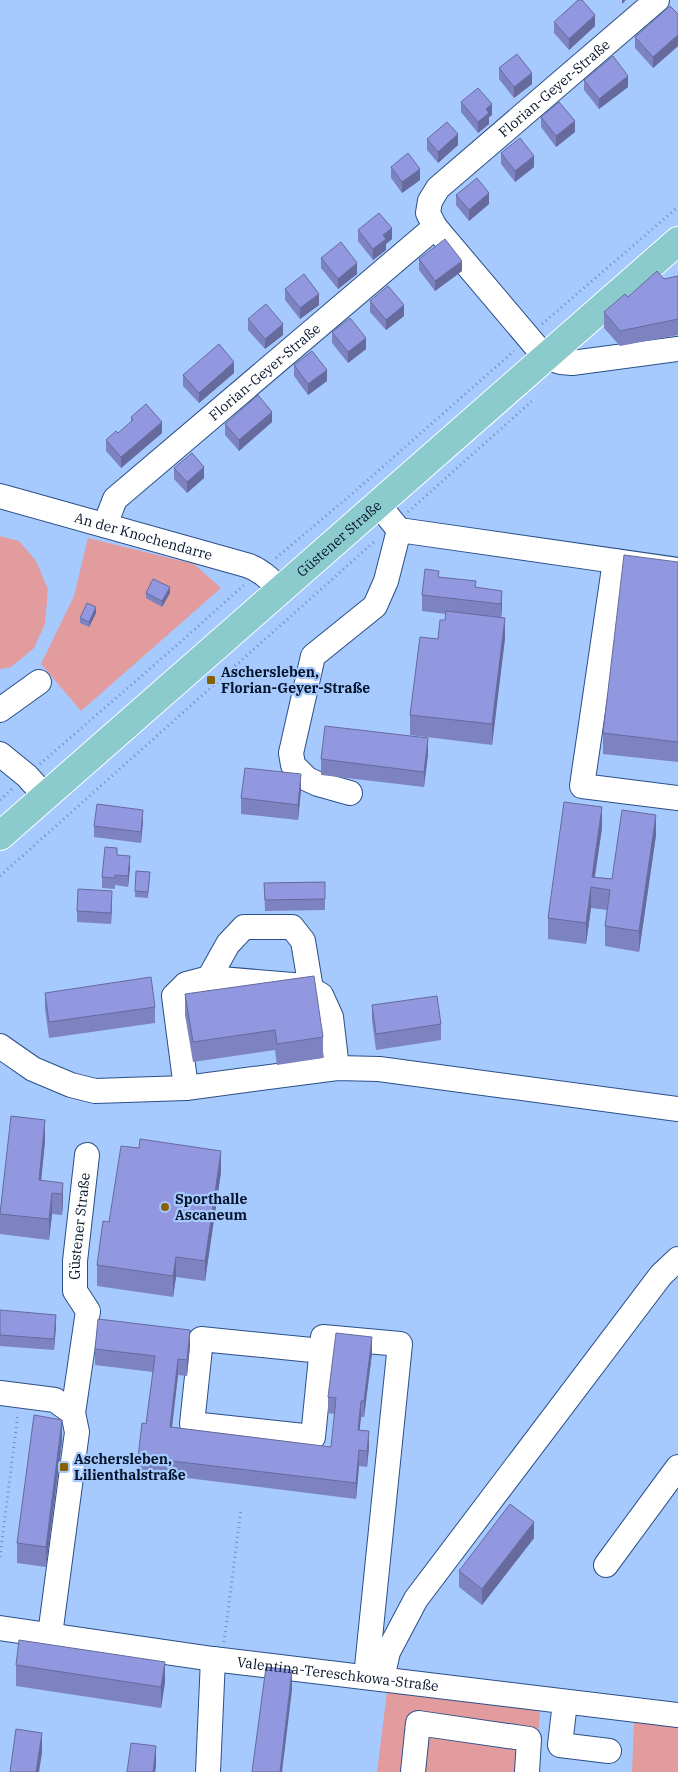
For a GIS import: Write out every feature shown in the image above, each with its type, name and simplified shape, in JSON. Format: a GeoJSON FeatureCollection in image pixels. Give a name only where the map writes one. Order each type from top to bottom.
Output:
{"type":"FeatureCollection","features":[{"type":"Feature","properties":{"kind":"main road","name":"Güstener Straße"},"geometry":{"type":"LineString","coordinates":[[0,836],[280,590],[391,519],[537,347],[678,241]]}},
{"type":"Feature","properties":{"kind":"street","name":"Florian-Geyer-Straße"},"geometry":{"type":"LineString","coordinates":[[537,347],[435,228],[428,213],[430,201],[438,188],[656,0]]}},
{"type":"Feature","properties":{"kind":"street","name":"Florian-Geyer-Straße"},"geometry":{"type":"LineString","coordinates":[[106,525],[115,500],[435,228]]}},
{"type":"Feature","properties":{"kind":"street"},"geometry":{"type":"LineString","coordinates":[[537,347],[561,362],[678,349]]}},
{"type":"Feature","properties":{"kind":"street","name":"An der Knochendarre"},"geometry":{"type":"LineString","coordinates":[[0,496],[246,565],[260,571],[280,590]]}},
{"type":"Feature","properties":{"kind":"street"},"geometry":{"type":"LineString","coordinates":[[350,793],[307,779],[293,765],[292,753],[313,656],[376,606],[386,581],[391,519],[615,561],[678,570]]}},
{"type":"Feature","properties":{"kind":"street"},"geometry":{"type":"LineString","coordinates":[[615,561],[582,786],[678,798]]}},
{"type":"Feature","properties":{"kind":"street"},"geometry":{"type":"LineString","coordinates":[[0,710],[39,682]]}},
{"type":"Feature","properties":{"kind":"street"},"geometry":{"type":"LineString","coordinates":[[0,754],[27,776],[45,796]]}},
{"type":"Feature","properties":{"kind":"street"},"geometry":{"type":"LineString","coordinates":[[209,978],[228,944],[244,927],[292,927],[302,941],[311,989]]}},
{"type":"Feature","properties":{"kind":"street"},"geometry":{"type":"LineString","coordinates":[[186,1088],[174,996],[186,984],[209,978],[305,986],[321,995],[331,1018],[337,1068]]}},
{"type":"Feature","properties":{"kind":"street"},"geometry":{"type":"LineString","coordinates":[[0,1046],[33,1069],[71,1085],[95,1091],[186,1088],[337,1068],[379,1069],[678,1108]]}},
{"type":"Feature","properties":{"kind":"street","name":"Güstener Straße"},"geometry":{"type":"LineString","coordinates":[[50,1634],[77,1432],[73,1413],[88,1310],[75,1291],[75,1261],[87,1155]]}},
{"type":"Feature","properties":{"kind":"street"},"geometry":{"type":"LineString","coordinates":[[374,1678],[416,1599],[661,1275],[678,1259]]}},
{"type":"Feature","properties":{"kind":"street"},"geometry":{"type":"LineString","coordinates":[[322,1351],[201,1339],[192,1424],[313,1437],[322,1351],[323,1337],[400,1344],[374,1678]]}},
{"type":"Feature","properties":{"kind":"street"},"geometry":{"type":"LineString","coordinates":[[10,1394],[55,1400],[73,1413]]}},
{"type":"Feature","properties":{"kind":"street"},"geometry":{"type":"LineString","coordinates":[[606,1565],[678,1467]]}},
{"type":"Feature","properties":{"kind":"street","name":"Valentina-Tereschkowa-Straße"},"geometry":{"type":"LineString","coordinates":[[0,1628],[213,1659],[678,1715]]}},
{"type":"Feature","properties":{"kind":"street"},"geometry":{"type":"LineString","coordinates":[[208,1772],[213,1659]]}},
{"type":"Feature","properties":{"kind":"street"},"geometry":{"type":"LineString","coordinates":[[565,1702],[560,1745],[609,1751]]}},
{"type":"Feature","properties":{"kind":"street"},"geometry":{"type":"LineString","coordinates":[[413,1772],[418,1723],[529,1739],[527,1772]]}},
{"type":"Feature","properties":{"kind":"path"},"geometry":{"type":"LineString","coordinates":[[0,800],[260,571],[353,493],[537,347],[554,313],[678,207]]}},
{"type":"Feature","properties":{"kind":"path"},"geometry":{"type":"LineString","coordinates":[[0,876],[391,519],[533,400]]}},
{"type":"Feature","properties":{"kind":"path"},"geometry":{"type":"LineString","coordinates":[[0,1556],[10,1394]]}},
{"type":"Feature","properties":{"kind":"path"},"geometry":{"type":"LineString","coordinates":[[213,1659],[224,1643],[241,1508]]}},
{"type":"Feature","properties":{"kind":"shaded area"},"geometry":{"type":"Polygon","coordinates":[[[0,536],[19,541],[36,561],[48,589],[45,624],[34,648],[11,667],[0,669],[0,536]]]}},
{"type":"Feature","properties":{"kind":"shaded area"},"geometry":{"type":"Polygon","coordinates":[[[88,538],[194,564],[221,588],[81,711],[41,664],[74,596],[88,538]]]}},
{"type":"Feature","properties":{"kind":"shaded area"},"geometry":{"type":"Polygon","coordinates":[[[388,1684],[541,1704],[534,1772],[377,1772],[388,1684]]]}},
{"type":"Feature","properties":{"kind":"shaded area"},"geometry":{"type":"Polygon","coordinates":[[[634,1720],[678,1726],[678,1772],[632,1772],[634,1720]]]}},
{"type":"Feature","properties":{"kind":"building"},"geometry":{"type":"Polygon","coordinates":[[[578,0],[582,0],[595,15],[569,39],[554,22],[578,0]]]}},
{"type":"Feature","properties":{"kind":"building"},"geometry":{"type":"Polygon","coordinates":[[[670,6],[678,14],[678,35],[653,57],[635,37],[670,6]]]}},
{"type":"Feature","properties":{"kind":"building"},"geometry":{"type":"Polygon","coordinates":[[[517,54],[532,73],[514,87],[499,68],[517,54]]]}},
{"type":"Feature","properties":{"kind":"building"},"geometry":{"type":"Polygon","coordinates":[[[613,56],[628,76],[599,99],[584,80],[613,56]]]}},
{"type":"Feature","properties":{"kind":"building"},"geometry":{"type":"Polygon","coordinates":[[[478,88],[492,104],[486,109],[489,113],[478,122],[461,102],[478,88]]]}},
{"type":"Feature","properties":{"kind":"building"},"geometry":{"type":"Polygon","coordinates":[[[559,102],[575,121],[556,136],[541,117],[559,102]]]}},
{"type":"Feature","properties":{"kind":"building"},"geometry":{"type":"Polygon","coordinates":[[[447,122],[458,134],[438,152],[427,139],[447,122]]]}},
{"type":"Feature","properties":{"kind":"building"},"geometry":{"type":"Polygon","coordinates":[[[520,138],[534,156],[515,171],[501,153],[520,138]]]}},
{"type":"Feature","properties":{"kind":"building"},"geometry":{"type":"Polygon","coordinates":[[[408,153],[420,169],[402,182],[391,167],[408,153]]]}},
{"type":"Feature","properties":{"kind":"building"},"geometry":{"type":"Polygon","coordinates":[[[477,178],[489,193],[469,210],[456,195],[477,178]]]}},
{"type":"Feature","properties":{"kind":"building"},"geometry":{"type":"Polygon","coordinates":[[[379,213],[392,228],[383,235],[386,239],[373,249],[358,230],[379,213]]]}},
{"type":"Feature","properties":{"kind":"building"},"geometry":{"type":"Polygon","coordinates":[[[445,239],[462,261],[435,281],[419,259],[445,239]]]}},
{"type":"Feature","properties":{"kind":"building"},"geometry":{"type":"Polygon","coordinates":[[[341,242],[357,263],[338,279],[321,258],[341,242]]]}},
{"type":"Feature","properties":{"kind":"building"},"geometry":{"type":"Polygon","coordinates":[[[657,271],[664,279],[678,276],[678,319],[620,331],[604,312],[625,294],[628,297],[657,271]]]}},
{"type":"Feature","properties":{"kind":"building"},"geometry":{"type":"Polygon","coordinates":[[[304,274],[319,294],[300,308],[285,289],[304,274]]]}},
{"type":"Feature","properties":{"kind":"building"},"geometry":{"type":"Polygon","coordinates":[[[388,286],[404,305],[386,320],[370,301],[388,286]]]}},
{"type":"Feature","properties":{"kind":"building"},"geometry":{"type":"Polygon","coordinates":[[[266,304],[283,324],[265,339],[248,319],[266,304]]]}},
{"type":"Feature","properties":{"kind":"building"},"geometry":{"type":"Polygon","coordinates":[[[350,318],[366,338],[348,352],[332,332],[350,318]]]}},
{"type":"Feature","properties":{"kind":"building"},"geometry":{"type":"Polygon","coordinates":[[[219,344],[234,362],[199,393],[183,375],[219,344]]]}},
{"type":"Feature","properties":{"kind":"building"},"geometry":{"type":"Polygon","coordinates":[[[312,351],[327,370],[308,384],[294,365],[312,351]]]}},
{"type":"Feature","properties":{"kind":"building"},"geometry":{"type":"Polygon","coordinates":[[[258,395],[272,412],[239,440],[225,424],[258,395]]]}},
{"type":"Feature","properties":{"kind":"building"},"geometry":{"type":"Polygon","coordinates":[[[146,404],[162,422],[121,457],[106,440],[116,431],[118,433],[133,420],[131,417],[146,404]]]}},
{"type":"Feature","properties":{"kind":"building"},"geometry":{"type":"Polygon","coordinates":[[[192,453],[204,467],[187,482],[174,468],[192,453]]]}},
{"type":"Feature","properties":{"kind":"building"},"geometry":{"type":"Polygon","coordinates":[[[624,555],[678,562],[678,742],[603,733],[624,555]]]}},
{"type":"Feature","properties":{"kind":"building"},"geometry":{"type":"Polygon","coordinates":[[[425,569],[439,571],[438,577],[476,581],[475,587],[502,591],[501,604],[422,595],[425,569]]]}},
{"type":"Feature","properties":{"kind":"building"},"geometry":{"type":"Polygon","coordinates":[[[153,579],[170,587],[162,601],[146,593],[153,579]]]}},
{"type":"Feature","properties":{"kind":"building"},"geometry":{"type":"Polygon","coordinates":[[[87,603],[96,607],[89,622],[80,618],[87,603]]]}},
{"type":"Feature","properties":{"kind":"building"},"geometry":{"type":"Polygon","coordinates":[[[446,611],[505,618],[492,724],[410,715],[420,637],[438,639],[440,620],[445,620],[446,611]]]}},
{"type":"Feature","properties":{"kind":"building"},"geometry":{"type":"Polygon","coordinates":[[[325,726],[428,738],[424,772],[321,759],[325,726]]]}},
{"type":"Feature","properties":{"kind":"building"},"geometry":{"type":"Polygon","coordinates":[[[245,768],[301,774],[298,805],[241,798],[245,768]]]}},
{"type":"Feature","properties":{"kind":"building"},"geometry":{"type":"Polygon","coordinates":[[[564,802],[602,807],[592,877],[612,879],[622,810],[656,815],[639,931],[605,926],[610,890],[591,887],[586,923],[548,918],[564,802]]]}},
{"type":"Feature","properties":{"kind":"building"},"geometry":{"type":"Polygon","coordinates":[[[97,804],[143,810],[141,832],[94,826],[97,804]]]}},
{"type":"Feature","properties":{"kind":"building"},"geometry":{"type":"Polygon","coordinates":[[[105,847],[117,848],[117,855],[130,856],[128,876],[102,877],[105,847]]]}},
{"type":"Feature","properties":{"kind":"building"},"geometry":{"type":"Polygon","coordinates":[[[136,871],[150,872],[148,892],[135,891],[136,871]]]}},
{"type":"Feature","properties":{"kind":"building"},"geometry":{"type":"Polygon","coordinates":[[[325,882],[325,899],[265,900],[264,883],[325,882]]]}},
{"type":"Feature","properties":{"kind":"building"},"geometry":{"type":"Polygon","coordinates":[[[78,889],[112,891],[111,913],[77,911],[78,889]]]}},
{"type":"Feature","properties":{"kind":"building"},"geometry":{"type":"Polygon","coordinates":[[[314,976],[323,1037],[277,1044],[275,1030],[193,1042],[185,994],[314,976]]]}},
{"type":"Feature","properties":{"kind":"building"},"geometry":{"type":"Polygon","coordinates":[[[151,977],[155,1007],[49,1022],[45,993],[151,977]]]}},
{"type":"Feature","properties":{"kind":"building"},"geometry":{"type":"Polygon","coordinates":[[[437,996],[441,1024],[376,1034],[372,1005],[437,996]]]}},
{"type":"Feature","properties":{"kind":"building"},"geometry":{"type":"Polygon","coordinates":[[[11,1116],[45,1120],[39,1180],[63,1183],[62,1194],[52,1193],[49,1219],[0,1214],[11,1116]]]}},
{"type":"Feature","properties":{"kind":"building","name":"Sporthalle Ascaneum"},"geometry":{"type":"Polygon","coordinates":[[[140,1139],[221,1151],[205,1261],[176,1257],[173,1276],[97,1265],[103,1221],[109,1222],[121,1146],[139,1148],[140,1139]]]}},
{"type":"Feature","properties":{"kind":"building"},"geometry":{"type":"Polygon","coordinates":[[[0,1310],[56,1315],[54,1339],[0,1335],[0,1310]]]}},
{"type":"Feature","properties":{"kind":"building"},"geometry":{"type":"Polygon","coordinates":[[[98,1319],[190,1330],[187,1360],[178,1359],[170,1427],[331,1447],[336,1398],[328,1397],[336,1333],[372,1337],[364,1401],[361,1401],[358,1430],[369,1431],[367,1451],[359,1450],[356,1483],[138,1457],[142,1423],[146,1424],[155,1356],[95,1349],[98,1319]]]}},
{"type":"Feature","properties":{"kind":"building"},"geometry":{"type":"Polygon","coordinates":[[[34,1415],[62,1420],[46,1547],[17,1543],[34,1415]]]}},
{"type":"Feature","properties":{"kind":"building"},"geometry":{"type":"Polygon","coordinates":[[[510,1504],[534,1522],[482,1589],[459,1571],[510,1504]]]}},
{"type":"Feature","properties":{"kind":"building"},"geometry":{"type":"Polygon","coordinates":[[[19,1640],[165,1662],[161,1687],[16,1665],[19,1640]]]}},
{"type":"Feature","properties":{"kind":"building"},"geometry":{"type":"Polygon","coordinates":[[[266,1667],[292,1670],[280,1772],[252,1772],[266,1667]]]}},
{"type":"Feature","properties":{"kind":"building"},"geometry":{"type":"Polygon","coordinates":[[[16,1729],[42,1733],[36,1772],[10,1772],[16,1729]]]}},
{"type":"Feature","properties":{"kind":"building"},"geometry":{"type":"Polygon","coordinates":[[[131,1743],[156,1746],[153,1772],[127,1772],[131,1743]]]}},
{"type":"Feature","properties":{"kind":"place","name":"Aschersleben, Florian-Geyer-Straße"},"geometry":{"type":"Point","coordinates":[211,680]}},
{"type":"Feature","properties":{"kind":"place","name":"Sporthalle Ascaneum"},"geometry":{"type":"Point","coordinates":[165,1207]}},
{"type":"Feature","properties":{"kind":"place","name":"Aschersleben, Lilienthalstraße"},"geometry":{"type":"Point","coordinates":[64,1467]}}]}
